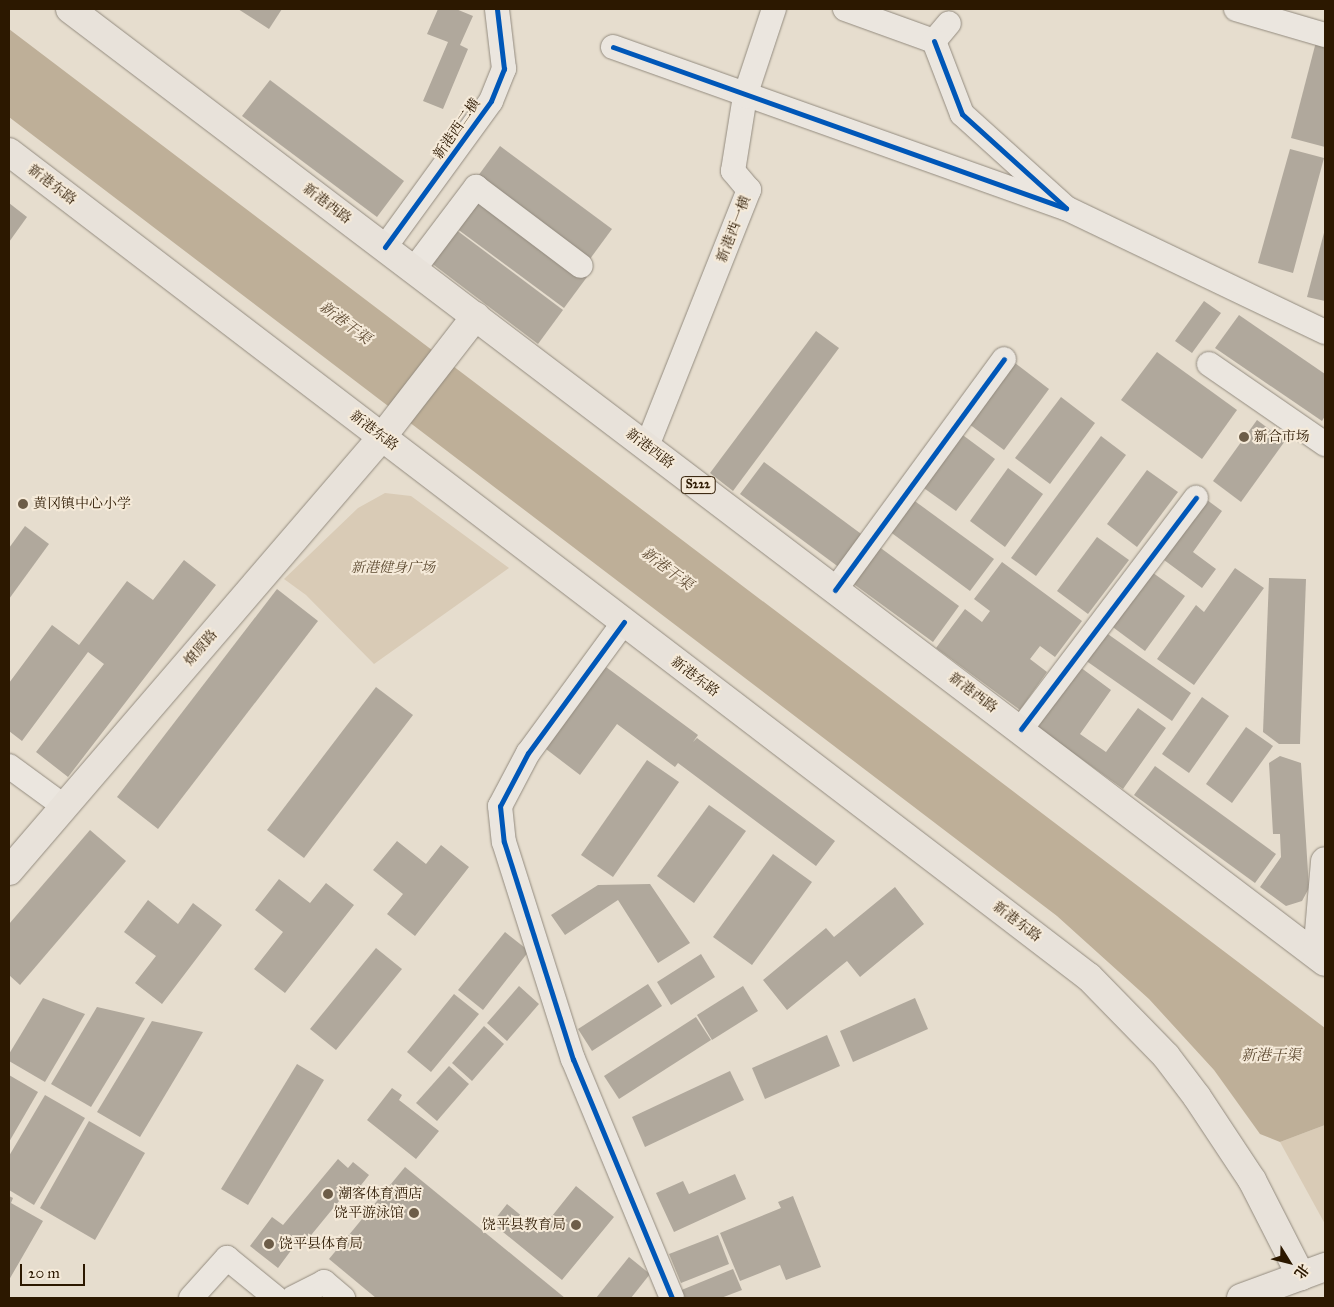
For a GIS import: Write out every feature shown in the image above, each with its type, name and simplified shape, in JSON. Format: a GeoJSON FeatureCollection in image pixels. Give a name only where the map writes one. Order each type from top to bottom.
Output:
{"type":"FeatureCollection","features":[{"type":"Feature","properties":{"kind":"main road","name":"新港西路"},"geometry":{"type":"LineString","coordinates":[[70,9],[834,590],[1021,729],[1321,959]]}},
{"type":"Feature","properties":{"kind":"main road","name":"新港东路"},"geometry":{"type":"LineString","coordinates":[[9,152],[387,431],[624,622],[1089,977],[1166,1056],[1197,1097],[1313,1272]]}},
{"type":"Feature","properties":{"kind":"main road","name":"燎原路"},"geometry":{"type":"LineString","coordinates":[[9,871],[387,431],[476,316]]}},
{"type":"Feature","properties":{"kind":"main road"},"geometry":{"type":"LineString","coordinates":[[1321,959],[1325,861]]}},
{"type":"Feature","properties":{"kind":"main road"},"geometry":{"type":"LineString","coordinates":[[1240,1298],[1313,1272]]}},
{"type":"Feature","properties":{"kind":"street","name":"新港西二横"},"geometry":{"type":"LineString","coordinates":[[385,247],[490,101],[504,69],[497,9]]}},
{"type":"Feature","properties":{"kind":"street","name":"新港西一横"},"geometry":{"type":"LineString","coordinates":[[647,446],[749,190],[733,171],[745,96],[774,9]]}},
{"type":"Feature","properties":{"kind":"street"},"geometry":{"type":"LineString","coordinates":[[845,9],[934,41],[962,114],[1066,208]]}},
{"type":"Feature","properties":{"kind":"street"},"geometry":{"type":"LineString","coordinates":[[1236,9],[1325,35]]}},
{"type":"Feature","properties":{"kind":"street"},"geometry":{"type":"LineString","coordinates":[[934,41],[950,23]]}},
{"type":"Feature","properties":{"kind":"street"},"geometry":{"type":"LineString","coordinates":[[614,47],[745,96],[1066,208],[1325,332]]}},
{"type":"Feature","properties":{"kind":"street"},"geometry":{"type":"LineString","coordinates":[[414,269],[476,187],[581,266]]}},
{"type":"Feature","properties":{"kind":"street"},"geometry":{"type":"LineString","coordinates":[[834,590],[1004,359]]}},
{"type":"Feature","properties":{"kind":"street"},"geometry":{"type":"LineString","coordinates":[[1209,364],[1325,444]]}},
{"type":"Feature","properties":{"kind":"street"},"geometry":{"type":"LineString","coordinates":[[1021,729],[1196,498]]}},
{"type":"Feature","properties":{"kind":"street"},"geometry":{"type":"LineString","coordinates":[[624,622],[528,753],[500,806],[504,842],[573,1059],[672,1298]]}},
{"type":"Feature","properties":{"kind":"street"},"geometry":{"type":"LineString","coordinates":[[9,766],[64,807]]}},
{"type":"Feature","properties":{"kind":"street"},"geometry":{"type":"LineString","coordinates":[[191,1298],[227,1258],[276,1298]]}},
{"type":"Feature","properties":{"kind":"street"},"geometry":{"type":"LineString","coordinates":[[292,1298],[324,1282],[343,1298]]}},
{"type":"Feature","properties":{"kind":"green space","name":"新港健身广场"},"geometry":{"type":"Polygon","coordinates":[[[385,493],[411,496],[509,568],[374,664],[306,595],[284,579],[358,508],[385,493]]]}},
{"type":"Feature","properties":{"kind":"green space"},"geometry":{"type":"Polygon","coordinates":[[[1325,1125],[1325,1224],[1280,1142],[1325,1125]]]}},
{"type":"Feature","properties":{"kind":"water","name":"新港干渠"},"geometry":{"type":"Polygon","coordinates":[[[9,29],[1325,1028],[1325,1125],[1280,1142],[1260,1134],[1214,1070],[1149,999],[1057,916],[9,117],[9,29]]]}},
{"type":"Feature","properties":{"kind":"building"},"geometry":{"type":"Polygon","coordinates":[[[238,9],[282,9],[269,29],[238,9]]]}},
{"type":"Feature","properties":{"kind":"building"},"geometry":{"type":"Polygon","coordinates":[[[438,9],[456,9],[473,16],[460,45],[468,49],[443,109],[423,101],[448,42],[427,34],[438,9]]]}},
{"type":"Feature","properties":{"kind":"building"},"geometry":{"type":"Polygon","coordinates":[[[1317,38],[1325,40],[1325,147],[1291,138],[1317,38]]]}},
{"type":"Feature","properties":{"kind":"building"},"geometry":{"type":"Polygon","coordinates":[[[270,80],[404,181],[377,217],[242,116],[270,80]]]}},
{"type":"Feature","properties":{"kind":"building"},"geometry":{"type":"Polygon","coordinates":[[[500,146],[612,229],[587,263],[475,180],[500,146]]]}},
{"type":"Feature","properties":{"kind":"building"},"geometry":{"type":"Polygon","coordinates":[[[1290,149],[1324,158],[1293,273],[1258,263],[1290,149]]]}},
{"type":"Feature","properties":{"kind":"building"},"geometry":{"type":"Polygon","coordinates":[[[479,197],[587,277],[564,308],[456,228],[479,197]]]}},
{"type":"Feature","properties":{"kind":"building"},"geometry":{"type":"Polygon","coordinates":[[[9,203],[27,217],[9,242],[9,203]]]}},
{"type":"Feature","properties":{"kind":"building"},"geometry":{"type":"Polygon","coordinates":[[[455,229],[563,310],[538,344],[430,262],[455,229]]]}},
{"type":"Feature","properties":{"kind":"building"},"geometry":{"type":"Polygon","coordinates":[[[1325,229],[1325,301],[1307,297],[1325,229]]]}},
{"type":"Feature","properties":{"kind":"building"},"geometry":{"type":"Polygon","coordinates":[[[1204,301],[1221,313],[1192,353],[1175,341],[1204,301]]]}},
{"type":"Feature","properties":{"kind":"building"},"geometry":{"type":"Polygon","coordinates":[[[1239,315],[1325,374],[1325,416],[1322,421],[1215,348],[1239,315]]]}},
{"type":"Feature","properties":{"kind":"building"},"geometry":{"type":"Polygon","coordinates":[[[816,331],[839,348],[733,491],[710,473],[816,331]]]}},
{"type":"Feature","properties":{"kind":"building"},"geometry":{"type":"Polygon","coordinates":[[[1157,352],[1237,410],[1202,459],[1121,400],[1157,352]]]}},
{"type":"Feature","properties":{"kind":"building"},"geometry":{"type":"Polygon","coordinates":[[[1015,363],[1049,389],[1004,450],[969,424],[1015,363]]]}},
{"type":"Feature","properties":{"kind":"building"},"geometry":{"type":"Polygon","coordinates":[[[1061,397],[1095,423],[1050,484],[1015,458],[1061,397]]]}},
{"type":"Feature","properties":{"kind":"building"},"geometry":{"type":"Polygon","coordinates":[[[1257,420],[1285,441],[1241,502],[1213,481],[1257,420]]]}},
{"type":"Feature","properties":{"kind":"building"},"geometry":{"type":"Polygon","coordinates":[[[960,433],[995,459],[956,511],[921,486],[960,433]]]}},
{"type":"Feature","properties":{"kind":"building"},"geometry":{"type":"Polygon","coordinates":[[[1101,436],[1126,455],[1036,576],[1011,558],[1101,436]]]}},
{"type":"Feature","properties":{"kind":"building"},"geometry":{"type":"Polygon","coordinates":[[[764,462],[864,536],[840,568],[740,494],[764,462]]]}},
{"type":"Feature","properties":{"kind":"building"},"geometry":{"type":"Polygon","coordinates":[[[1008,468],[1043,494],[1005,547],[970,521],[1008,468]]]}},
{"type":"Feature","properties":{"kind":"building"},"geometry":{"type":"Polygon","coordinates":[[[1147,470],[1178,492],[1137,547],[1107,524],[1147,470]]]}},
{"type":"Feature","properties":{"kind":"building"},"geometry":{"type":"Polygon","coordinates":[[[1203,497],[1222,511],[1193,552],[1216,569],[1202,588],[1160,557],[1203,497]]]}},
{"type":"Feature","properties":{"kind":"building"},"geometry":{"type":"Polygon","coordinates":[[[912,499],[994,559],[970,591],[889,531],[912,499]]]}},
{"type":"Feature","properties":{"kind":"building"},"geometry":{"type":"Polygon","coordinates":[[[25,526],[49,544],[9,599],[9,548],[25,526]]]}},
{"type":"Feature","properties":{"kind":"building"},"geometry":{"type":"Polygon","coordinates":[[[1097,537],[1129,560],[1088,614],[1057,591],[1097,537]]]}},
{"type":"Feature","properties":{"kind":"building"},"geometry":{"type":"Polygon","coordinates":[[[878,546],[959,606],[933,642],[851,582],[878,546]]]}},
{"type":"Feature","properties":{"kind":"building"},"geometry":{"type":"Polygon","coordinates":[[[184,560],[216,585],[68,777],[36,752],[104,664],[88,652],[22,741],[9,731],[9,683],[52,625],[79,645],[127,581],[153,600],[184,560]]]}},
{"type":"Feature","properties":{"kind":"building"},"geometry":{"type":"Polygon","coordinates":[[[1002,562],[1082,621],[1055,657],[1040,646],[1030,659],[1047,672],[1020,710],[936,648],[965,609],[982,622],[990,611],[974,599],[1002,562]]]}},
{"type":"Feature","properties":{"kind":"building"},"geometry":{"type":"Polygon","coordinates":[[[1235,568],[1264,588],[1194,685],[1157,659],[1196,605],[1204,612],[1235,568]]]}},
{"type":"Feature","properties":{"kind":"building"},"geometry":{"type":"Polygon","coordinates":[[[1149,570],[1185,596],[1145,651],[1110,625],[1149,570]]]}},
{"type":"Feature","properties":{"kind":"building"},"geometry":{"type":"Polygon","coordinates":[[[1269,578],[1306,579],[1300,744],[1279,744],[1263,732],[1269,578]]]}},
{"type":"Feature","properties":{"kind":"building"},"geometry":{"type":"Polygon","coordinates":[[[277,589],[318,621],[158,829],[117,797],[277,589]]]}},
{"type":"Feature","properties":{"kind":"building"},"geometry":{"type":"Polygon","coordinates":[[[1105,632],[1191,693],[1172,721],[1085,660],[1105,632]]]}},
{"type":"Feature","properties":{"kind":"building"},"geometry":{"type":"Polygon","coordinates":[[[606,667],[698,735],[693,742],[697,738],[835,841],[816,866],[678,763],[675,767],[617,724],[580,775],[546,749],[606,667]]]}},
{"type":"Feature","properties":{"kind":"building"},"geometry":{"type":"Polygon","coordinates":[[[1080,667],[1111,690],[1080,734],[1106,752],[1138,708],[1166,728],[1123,789],[1037,727],[1080,667]]]}},
{"type":"Feature","properties":{"kind":"building"},"geometry":{"type":"Polygon","coordinates":[[[376,687],[413,715],[304,858],[267,830],[376,687]]]}},
{"type":"Feature","properties":{"kind":"building"},"geometry":{"type":"Polygon","coordinates":[[[1202,697],[1229,716],[1189,773],[1162,754],[1202,697]]]}},
{"type":"Feature","properties":{"kind":"building"},"geometry":{"type":"Polygon","coordinates":[[[1246,727],[1273,746],[1232,803],[1206,784],[1246,727]]]}},
{"type":"Feature","properties":{"kind":"building"},"geometry":{"type":"Polygon","coordinates":[[[1280,756],[1301,763],[1309,888],[1302,901],[1286,906],[1260,887],[1281,857],[1280,834],[1273,834],[1269,763],[1280,756]]]}},
{"type":"Feature","properties":{"kind":"building"},"geometry":{"type":"Polygon","coordinates":[[[647,760],[679,782],[613,877],[581,855],[647,760]]]}},
{"type":"Feature","properties":{"kind":"building"},"geometry":{"type":"Polygon","coordinates":[[[1155,766],[1276,854],[1255,883],[1134,795],[1155,766]]]}},
{"type":"Feature","properties":{"kind":"building"},"geometry":{"type":"Polygon","coordinates":[[[709,805],[746,831],[694,903],[657,876],[709,805]]]}},
{"type":"Feature","properties":{"kind":"building"},"geometry":{"type":"Polygon","coordinates":[[[90,830],[126,861],[20,985],[9,975],[9,924],[90,830]]]}},
{"type":"Feature","properties":{"kind":"building"},"geometry":{"type":"Polygon","coordinates":[[[397,841],[426,864],[441,845],[469,867],[415,936],[387,914],[403,894],[373,870],[397,841]]]}},
{"type":"Feature","properties":{"kind":"building"},"geometry":{"type":"Polygon","coordinates":[[[773,854],[812,882],[752,965],[713,937],[773,854]]]}},
{"type":"Feature","properties":{"kind":"building"},"geometry":{"type":"Polygon","coordinates":[[[279,879],[310,903],[326,883],[354,905],[285,993],[254,969],[283,932],[255,910],[279,879]]]}},
{"type":"Feature","properties":{"kind":"building"},"geometry":{"type":"Polygon","coordinates":[[[650,884],[690,943],[658,963],[618,900],[565,935],[551,915],[598,885],[650,884]]]}},
{"type":"Feature","properties":{"kind":"building"},"geometry":{"type":"Polygon","coordinates":[[[895,887],[924,924],[860,977],[847,961],[787,1010],[763,980],[826,928],[834,937],[895,887]]]}},
{"type":"Feature","properties":{"kind":"building"},"geometry":{"type":"Polygon","coordinates":[[[148,900],[178,924],[193,903],[222,925],[162,1004],[135,983],[156,956],[124,932],[148,900]]]}},
{"type":"Feature","properties":{"kind":"building"},"geometry":{"type":"Polygon","coordinates":[[[505,932],[529,951],[483,1010],[458,990],[505,932]]]}},
{"type":"Feature","properties":{"kind":"building"},"geometry":{"type":"Polygon","coordinates":[[[376,948],[402,969],[336,1050],[310,1029],[376,948]]]}},
{"type":"Feature","properties":{"kind":"building"},"geometry":{"type":"Polygon","coordinates":[[[701,954],[715,977],[671,1005],[657,982],[701,954]]]}},
{"type":"Feature","properties":{"kind":"building"},"geometry":{"type":"Polygon","coordinates":[[[648,984],[662,1006],[592,1051],[578,1029],[648,984]]]}},
{"type":"Feature","properties":{"kind":"building"},"geometry":{"type":"Polygon","coordinates":[[[519,986],[539,1004],[507,1041],[487,1023],[519,986]]]}},
{"type":"Feature","properties":{"kind":"building"},"geometry":{"type":"Polygon","coordinates":[[[743,986],[758,1011],[712,1040],[697,1015],[743,986]]]}},
{"type":"Feature","properties":{"kind":"building"},"geometry":{"type":"Polygon","coordinates":[[[454,994],[479,1014],[431,1072],[407,1052],[454,994]]]}},
{"type":"Feature","properties":{"kind":"building"},"geometry":{"type":"Polygon","coordinates":[[[43,998],[85,1014],[45,1082],[9,1061],[9,1054],[43,998]]]}},
{"type":"Feature","properties":{"kind":"building"},"geometry":{"type":"Polygon","coordinates":[[[915,998],[928,1029],[853,1062],[840,1031],[915,998]]]}},
{"type":"Feature","properties":{"kind":"building"},"geometry":{"type":"Polygon","coordinates":[[[97,1007],[145,1018],[91,1107],[51,1084],[97,1007]]]}},
{"type":"Feature","properties":{"kind":"building"},"geometry":{"type":"Polygon","coordinates":[[[696,1017],[711,1040],[619,1099],[604,1076],[696,1017]]]}},
{"type":"Feature","properties":{"kind":"building"},"geometry":{"type":"Polygon","coordinates":[[[152,1021],[203,1032],[140,1137],[97,1112],[152,1021]]]}},
{"type":"Feature","properties":{"kind":"building"},"geometry":{"type":"Polygon","coordinates":[[[484,1026],[504,1044],[472,1081],[452,1063],[484,1026]]]}},
{"type":"Feature","properties":{"kind":"building"},"geometry":{"type":"Polygon","coordinates":[[[827,1035],[840,1066],[765,1099],[752,1068],[827,1035]]]}},
{"type":"Feature","properties":{"kind":"building"},"geometry":{"type":"Polygon","coordinates":[[[297,1064],[324,1080],[248,1205],[221,1189],[297,1064]]]}},
{"type":"Feature","properties":{"kind":"building"},"geometry":{"type":"Polygon","coordinates":[[[449,1066],[469,1084],[437,1121],[416,1103],[449,1066]]]}},
{"type":"Feature","properties":{"kind":"building"},"geometry":{"type":"Polygon","coordinates":[[[730,1071],[744,1100],[645,1147],[632,1117],[730,1071]]]}},
{"type":"Feature","properties":{"kind":"building"},"geometry":{"type":"Polygon","coordinates":[[[9,1075],[38,1092],[9,1142],[9,1075]]]}},
{"type":"Feature","properties":{"kind":"building"},"geometry":{"type":"Polygon","coordinates":[[[392,1088],[402,1095],[399,1100],[439,1131],[416,1159],[367,1120],[392,1088]]]}},
{"type":"Feature","properties":{"kind":"building"},"geometry":{"type":"Polygon","coordinates":[[[45,1095],[85,1118],[34,1205],[9,1190],[9,1156],[45,1095]]]}},
{"type":"Feature","properties":{"kind":"building"},"geometry":{"type":"Polygon","coordinates":[[[89,1121],[145,1153],[95,1240],[40,1208],[89,1121]]]}},
{"type":"Feature","properties":{"kind":"building"},"geometry":{"type":"Polygon","coordinates":[[[338,1159],[348,1168],[353,1162],[369,1175],[358,1189],[353,1184],[303,1245],[298,1241],[278,1268],[250,1246],[272,1217],[283,1225],[338,1159]]]}},
{"type":"Feature","properties":{"kind":"building","name":"饶平游泳馆"},"geometry":{"type":"Polygon","coordinates":[[[405,1167],[565,1298],[376,1298],[329,1259],[405,1167]]]}},
{"type":"Feature","properties":{"kind":"building"},"geometry":{"type":"Polygon","coordinates":[[[735,1174],[746,1199],[674,1232],[656,1193],[683,1181],[689,1194],[735,1174]]]}},
{"type":"Feature","properties":{"kind":"building"},"geometry":{"type":"Polygon","coordinates":[[[576,1186],[614,1217],[562,1280],[492,1223],[507,1204],[540,1231],[576,1186]]]}},
{"type":"Feature","properties":{"kind":"building"},"geometry":{"type":"Polygon","coordinates":[[[9,1196],[13,1198],[11,1203],[43,1221],[9,1280],[9,1196]]]}},
{"type":"Feature","properties":{"kind":"building"},"geometry":{"type":"Polygon","coordinates":[[[793,1196],[821,1267],[786,1280],[780,1265],[740,1281],[720,1233],[781,1208],[778,1202],[793,1196]]]}},
{"type":"Feature","properties":{"kind":"building"},"geometry":{"type":"Polygon","coordinates":[[[718,1235],[729,1264],[681,1283],[669,1254],[718,1235]]]}},
{"type":"Feature","properties":{"kind":"building"},"geometry":{"type":"Polygon","coordinates":[[[629,1257],[650,1274],[631,1298],[596,1298],[629,1257]]]}},
{"type":"Feature","properties":{"kind":"building"},"geometry":{"type":"Polygon","coordinates":[[[733,1269],[742,1290],[721,1298],[682,1298],[679,1291],[733,1269]]]}},
{"type":"Feature","properties":{"kind":"cycle path"},"geometry":{"type":"LineString","coordinates":[[385,247],[491,101],[504,69],[497,9]]}},
{"type":"Feature","properties":{"kind":"cycle path"},"geometry":{"type":"LineString","coordinates":[[613,47],[1066,208],[962,114],[934,41]]}},
{"type":"Feature","properties":{"kind":"cycle path"},"geometry":{"type":"LineString","coordinates":[[835,590],[1004,359]]}},
{"type":"Feature","properties":{"kind":"cycle path"},"geometry":{"type":"LineString","coordinates":[[1021,729],[1196,498]]}},
{"type":"Feature","properties":{"kind":"cycle path"},"geometry":{"type":"LineString","coordinates":[[624,622],[528,753],[500,806],[504,842],[573,1059],[672,1298]]}},
{"type":"Feature","properties":{"kind":"place","name":"新合市场"},"geometry":{"type":"Point","coordinates":[1244,437]}},
{"type":"Feature","properties":{"kind":"place","name":"黄冈镇中心小学"},"geometry":{"type":"Point","coordinates":[23,504]}},
{"type":"Feature","properties":{"kind":"place","name":"潮客体育酒店"},"geometry":{"type":"Point","coordinates":[328,1194]}},
{"type":"Feature","properties":{"kind":"place","name":"饶平游泳馆"},"geometry":{"type":"Point","coordinates":[414,1213]}},
{"type":"Feature","properties":{"kind":"place","name":"饶平县教育局"},"geometry":{"type":"Point","coordinates":[576,1225]}},
{"type":"Feature","properties":{"kind":"place","name":"饶平县体育局"},"geometry":{"type":"Point","coordinates":[269,1244]}}]}
